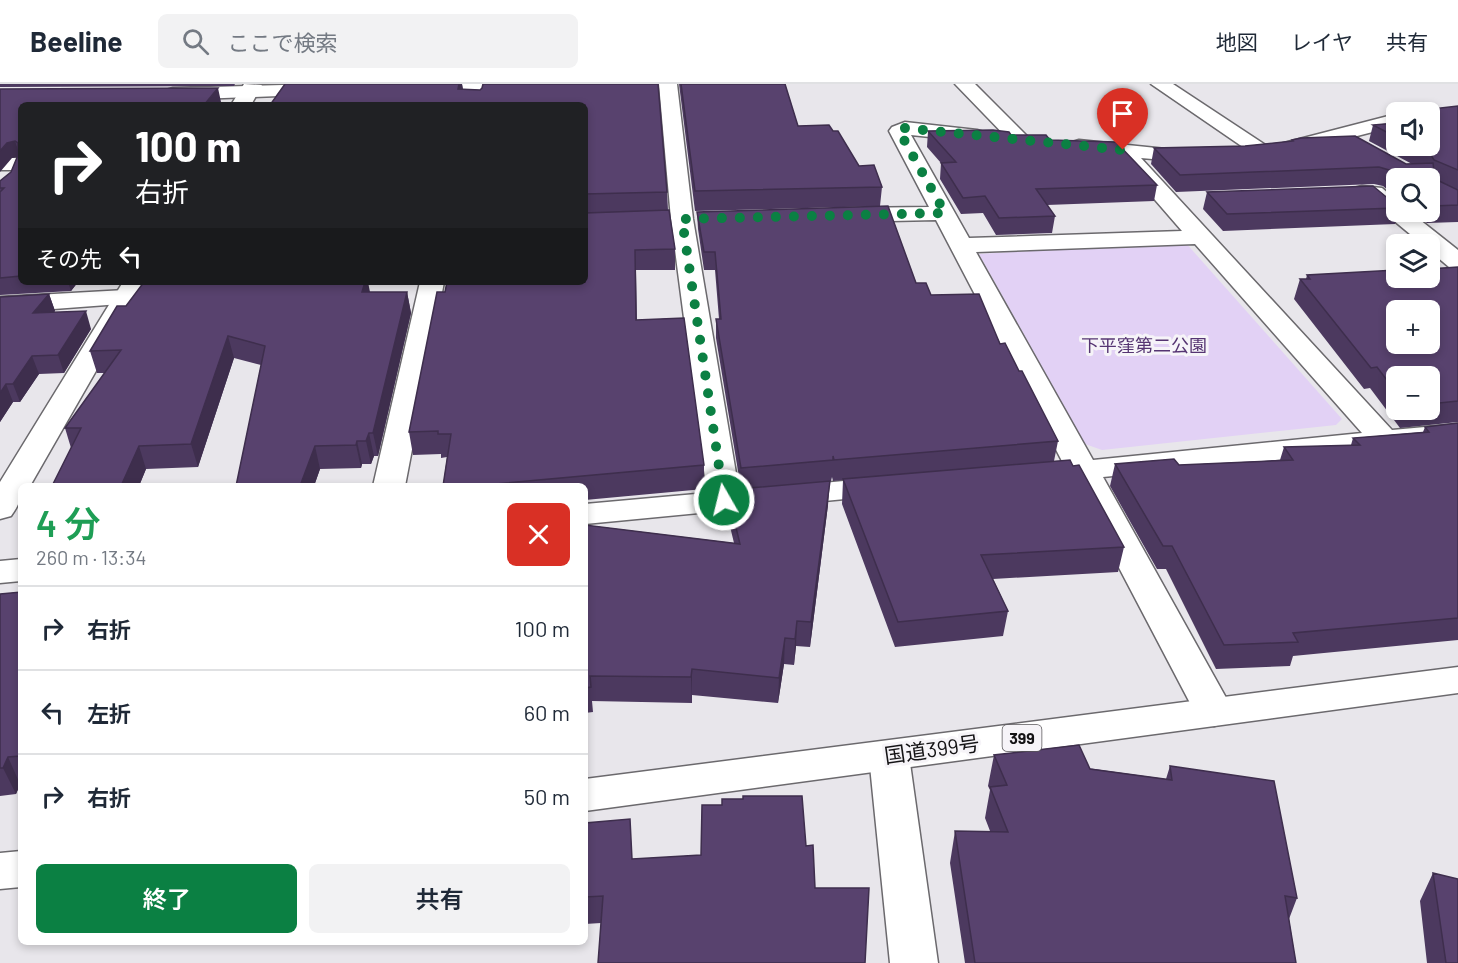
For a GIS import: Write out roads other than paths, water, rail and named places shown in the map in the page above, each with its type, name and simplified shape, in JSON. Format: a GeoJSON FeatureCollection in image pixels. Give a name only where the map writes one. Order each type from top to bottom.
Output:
{"type":"FeatureCollection","features":[{"type":"Feature","properties":{"kind":"main road"},"geometry":{"type":"LineString","coordinates":[[249,92],[280,84]]}},
{"type":"Feature","properties":{"kind":"main road"},"geometry":{"type":"LineString","coordinates":[[396,87],[476,84],[473,102]]}},
{"type":"Feature","properties":{"kind":"main road"},"geometry":{"type":"LineString","coordinates":[[668,84],[682,219],[724,500]]}},
{"type":"Feature","properties":{"kind":"main road"},"geometry":{"type":"LineString","coordinates":[[964,84],[1039,142]]}},
{"type":"Feature","properties":{"kind":"main road"},"geometry":{"type":"LineString","coordinates":[[1160,84],[1263,152]]}},
{"type":"Feature","properties":{"kind":"main road"},"geometry":{"type":"LineString","coordinates":[[157,90],[249,92],[339,90]]}},
{"type":"Feature","properties":{"kind":"main road"},"geometry":{"type":"LineString","coordinates":[[1214,711],[899,131],[904,128],[1207,157],[1349,140],[1365,126],[1386,122]]}},
{"type":"Feature","properties":{"kind":"main road"},"geometry":{"type":"LineString","coordinates":[[1123,150],[1180,200],[1202,237],[1384,440]]}},
{"type":"Feature","properties":{"kind":"main road"},"geometry":{"type":"LineString","coordinates":[[1340,194],[1374,193],[1458,262]]}},
{"type":"Feature","properties":{"kind":"main road"},"geometry":{"type":"LineString","coordinates":[[825,216],[945,213]]}},
{"type":"Feature","properties":{"kind":"main road"},"geometry":{"type":"LineString","coordinates":[[962,245],[1202,237]]}},
{"type":"Feature","properties":{"kind":"main road"},"geometry":{"type":"LineString","coordinates":[[390,483],[431,285]]}},
{"type":"Feature","properties":{"kind":"main road"},"geometry":{"type":"LineString","coordinates":[[0,305],[130,290]]}},
{"type":"Feature","properties":{"kind":"main road"},"geometry":{"type":"LineString","coordinates":[[5,493],[130,290]]}},
{"type":"Feature","properties":{"kind":"main road"},"geometry":{"type":"LineString","coordinates":[[1035,475],[1458,433]]}},
{"type":"Feature","properties":{"kind":"main road"},"geometry":{"type":"LineString","coordinates":[[588,514],[915,484]]}},
{"type":"Feature","properties":{"kind":"main road"},"geometry":{"type":"LineString","coordinates":[[0,572],[18,570]]}},
{"type":"Feature","properties":{"kind":"main road","name":"国道399号"},"geometry":{"type":"LineString","coordinates":[[588,795],[1458,680]]}},
{"type":"Feature","properties":{"kind":"main road"},"geometry":{"type":"LineString","coordinates":[[889,756],[914,963]]}},
{"type":"Feature","properties":{"kind":"main road"},"geometry":{"type":"LineString","coordinates":[[0,871],[18,869]]}},
{"type":"Feature","properties":{"kind":"park label","name":"下平窪第二公園"},"geometry":{"type":"Point","coordinates":[1144,346]}}]}
